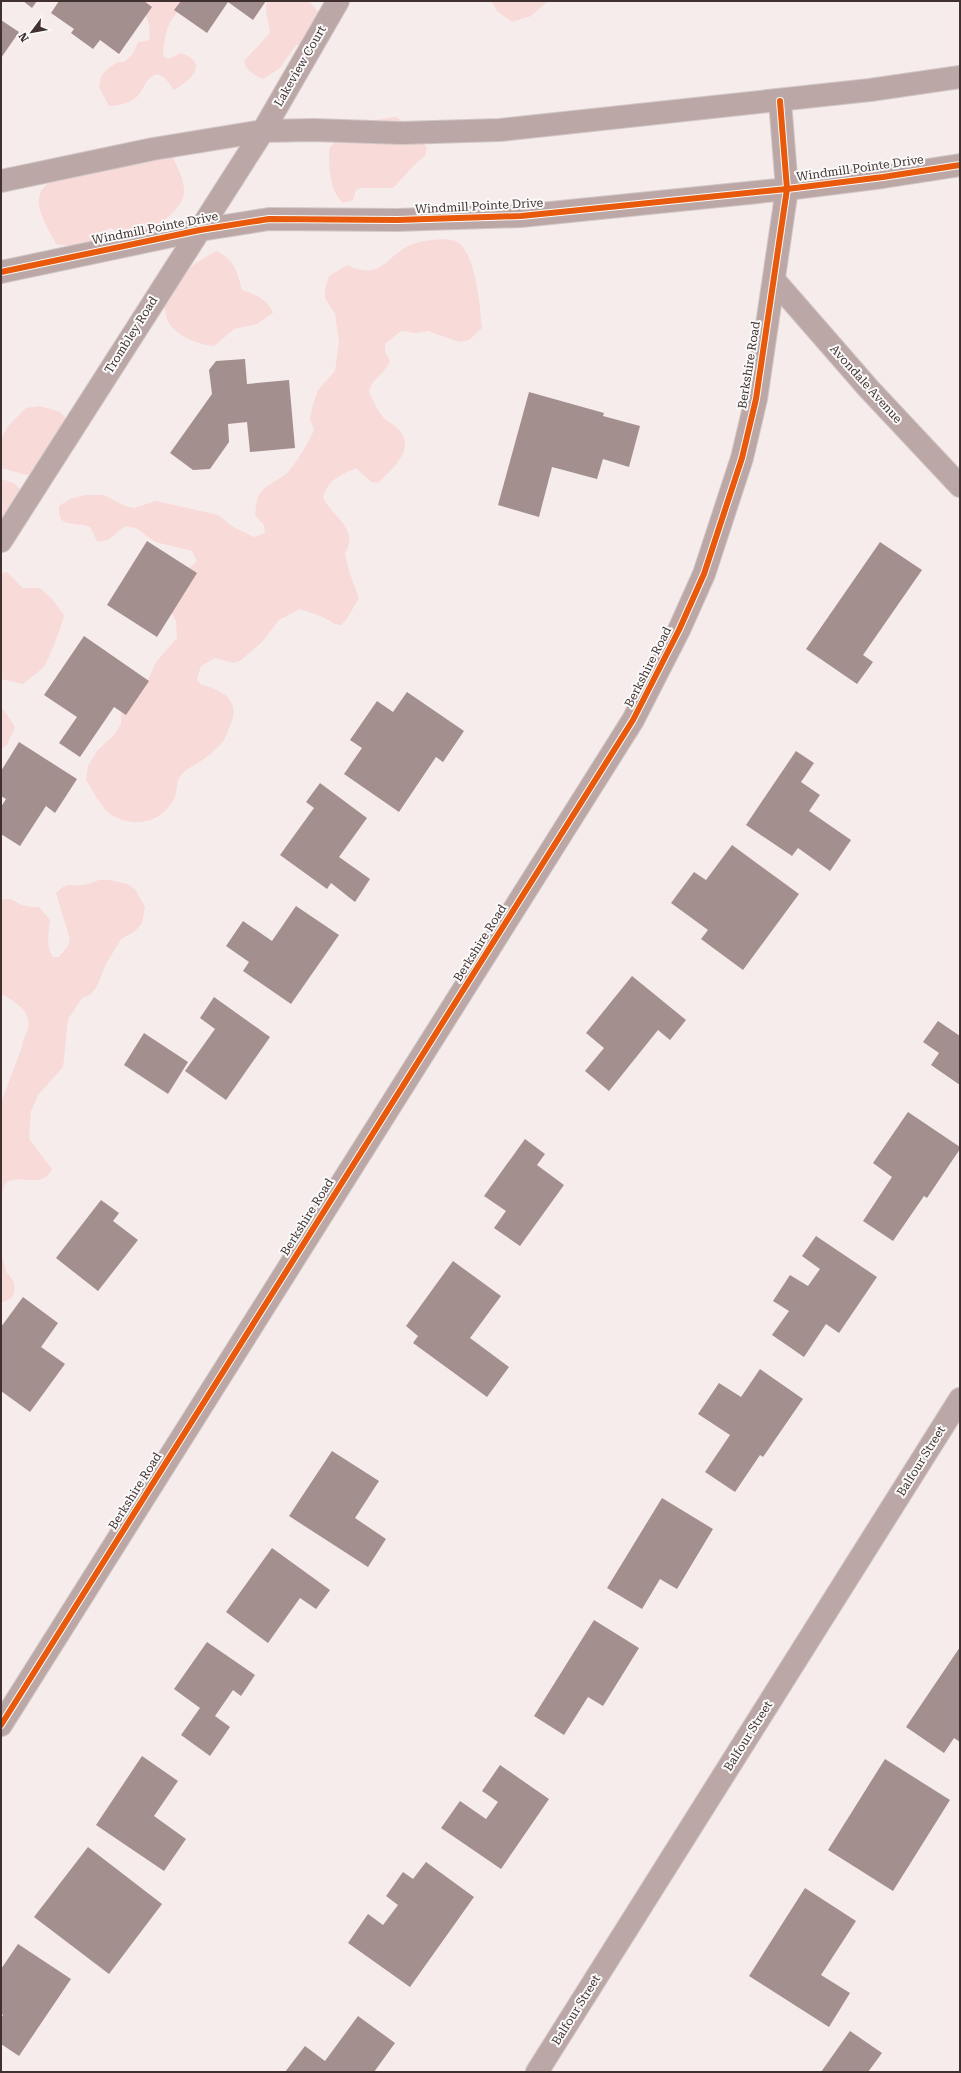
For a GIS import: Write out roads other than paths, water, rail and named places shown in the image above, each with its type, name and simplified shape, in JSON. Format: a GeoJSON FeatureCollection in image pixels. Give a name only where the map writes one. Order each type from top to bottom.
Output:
{"type":"FeatureCollection","features":[{"type":"Feature","properties":{"kind":"street","name":"Lakeview Court"},"geometry":{"type":"LineString","coordinates":[[262,131],[338,1]]}},
{"type":"Feature","properties":{"kind":"street"},"geometry":{"type":"LineString","coordinates":[[1,181],[153,149],[262,131],[314,130],[401,133],[500,130],[780,101],[960,77]]}},
{"type":"Feature","properties":{"kind":"street","name":"Berkshire Road"},"geometry":{"type":"LineString","coordinates":[[1,1724],[633,720],[680,630],[704,574],[724,517],[742,458],[756,399],[787,189],[780,101]]}},
{"type":"Feature","properties":{"kind":"street","name":"Trombley Road"},"geometry":{"type":"LineString","coordinates":[[1,541],[262,131]]}},
{"type":"Feature","properties":{"kind":"street","name":"Windmill Pointe Drive"},"geometry":{"type":"LineString","coordinates":[[1,272],[200,230],[269,219],[397,220],[521,216],[787,189],[883,177],[960,165]]}},
{"type":"Feature","properties":{"kind":"street","name":"Avondale Avenue"},"geometry":{"type":"LineString","coordinates":[[774,280],[869,389],[960,486]]}},
{"type":"Feature","properties":{"kind":"street","name":"Balfour Street"},"geometry":{"type":"LineString","coordinates":[[537,2072],[960,1399]]}}]}
